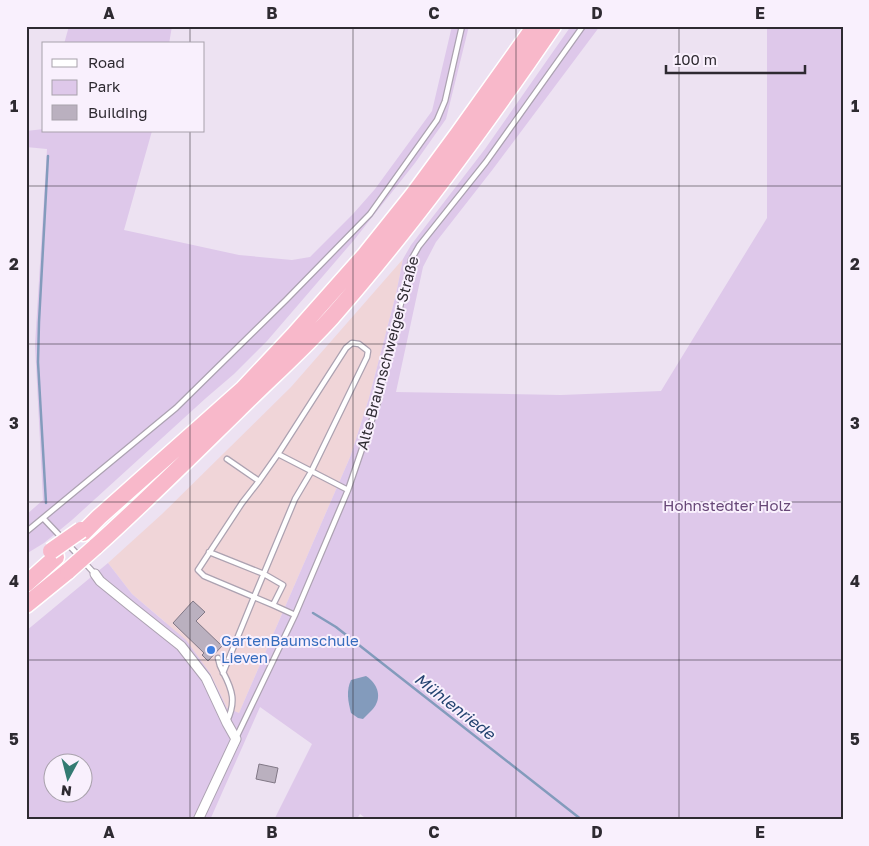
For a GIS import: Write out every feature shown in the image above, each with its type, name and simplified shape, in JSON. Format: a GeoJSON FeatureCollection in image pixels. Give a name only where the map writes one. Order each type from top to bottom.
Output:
{"type":"FeatureCollection","features":[{"type":"Feature","properties":{"kind":"highway"},"geometry":{"type":"LineString","coordinates":[[26,584],[54,554],[99,517],[242,389],[293,336],[365,254],[413,195],[534,26]]}},
{"type":"Feature","properties":{"kind":"highway"},"geometry":{"type":"LineString","coordinates":[[26,605],[68,571],[142,505],[329,319],[425,204],[553,26]]}},
{"type":"Feature","properties":{"kind":"highway"},"geometry":{"type":"LineString","coordinates":[[26,568],[54,554]]}},
{"type":"Feature","properties":{"kind":"street"},"geometry":{"type":"LineString","coordinates":[[95,574],[100,581],[181,646],[206,678],[236,739]]}},
{"type":"Feature","properties":{"kind":"street","name":"Alte Braunschweiger Straße"},"geometry":{"type":"LineString","coordinates":[[198,820],[236,739]]}},
{"type":"Feature","properties":{"kind":"lane"},"geometry":{"type":"LineString","coordinates":[[26,532],[176,408],[370,214],[437,120],[445,101],[462,26]]}},
{"type":"Feature","properties":{"kind":"lane","name":"Alte Braunschweiger Straße"},"geometry":{"type":"LineString","coordinates":[[236,739],[295,615],[348,490],[378,402],[410,260],[418,246],[486,162],[582,26]]}},
{"type":"Feature","properties":{"kind":"lane"},"geometry":{"type":"LineString","coordinates":[[223,673],[254,597],[295,499],[311,472],[367,356],[368,351],[359,344],[352,343],[346,348],[278,454],[242,503],[198,570],[204,576],[254,597],[273,605],[295,615]]}},
{"type":"Feature","properties":{"kind":"lane"},"geometry":{"type":"LineString","coordinates":[[278,454],[348,490]]}},
{"type":"Feature","properties":{"kind":"lane"},"geometry":{"type":"LineString","coordinates":[[227,459],[259,481]]}},
{"type":"Feature","properties":{"kind":"lane"},"geometry":{"type":"LineString","coordinates":[[43,518],[95,574]]}},
{"type":"Feature","properties":{"kind":"lane"},"geometry":{"type":"LineString","coordinates":[[209,552],[264,574],[283,585],[273,605]]}},
{"type":"Feature","properties":{"kind":"lane"},"geometry":{"type":"LineString","coordinates":[[218,658],[219,666],[233,697],[232,711],[227,723]]}},
{"type":"Feature","properties":{"kind":"shaded area","name":"GartenBaumschule Lieven"},"geometry":{"type":"Polygon","coordinates":[[[403,259],[396,294],[369,398],[351,455],[239,713],[232,711],[227,708],[210,673],[164,621],[132,594],[108,563],[162,514],[291,387],[403,259]]]}},
{"type":"Feature","properties":{"kind":"green space"},"geometry":{"type":"Polygon","coordinates":[[[69,26],[172,26],[169,42],[65,42],[69,26]]]}},
{"type":"Feature","properties":{"kind":"green space"},"geometry":{"type":"Polygon","coordinates":[[[452,26],[469,26],[446,119],[415,163],[354,240],[267,341],[234,374],[72,520],[44,543],[26,554],[26,515],[43,500],[35,345],[47,149],[26,147],[26,131],[42,129],[42,132],[152,132],[124,230],[239,255],[292,260],[310,257],[353,214],[375,189],[432,111],[452,26]]]}},
{"type":"Feature","properties":{"kind":"green space","name":"Hohnstedter Holz"},"geometry":{"type":"Polygon","coordinates":[[[571,26],[600,26],[436,242],[423,267],[396,392],[561,395],[661,391],[767,218],[767,26],[843,26],[843,820],[368,820],[360,814],[356,820],[274,820],[312,744],[260,707],[210,820],[26,820],[26,631],[108,563],[132,594],[186,640],[210,673],[227,708],[239,713],[351,455],[369,398],[396,294],[403,259],[411,245],[485,149],[571,26]]]}},
{"type":"Feature","properties":{"kind":"water"},"geometry":{"type":"Polygon","coordinates":[[[366,676],[374,683],[378,696],[372,710],[363,719],[351,713],[348,692],[351,680],[366,676]]]}},
{"type":"Feature","properties":{"kind":"building"},"geometry":{"type":"Polygon","coordinates":[[[193,601],[205,612],[196,621],[222,646],[208,661],[202,655],[204,653],[173,623],[193,601]]]}},
{"type":"Feature","properties":{"kind":"building"},"geometry":{"type":"Polygon","coordinates":[[[259,764],[278,768],[275,783],[256,779],[259,764]]]}},
{"type":"Feature","properties":{"kind":"waterway"},"geometry":{"type":"LineString","coordinates":[[46,503],[38,362],[48,156]]}},
{"type":"Feature","properties":{"kind":"waterway","name":"Mühlenriede"},"geometry":{"type":"LineString","coordinates":[[313,613],[336,627],[582,820]]}},
{"type":"Feature","properties":{"kind":"place","name":"GartenBaumschule Lieven"},"geometry":{"type":"Point","coordinates":[211,650]}}]}
